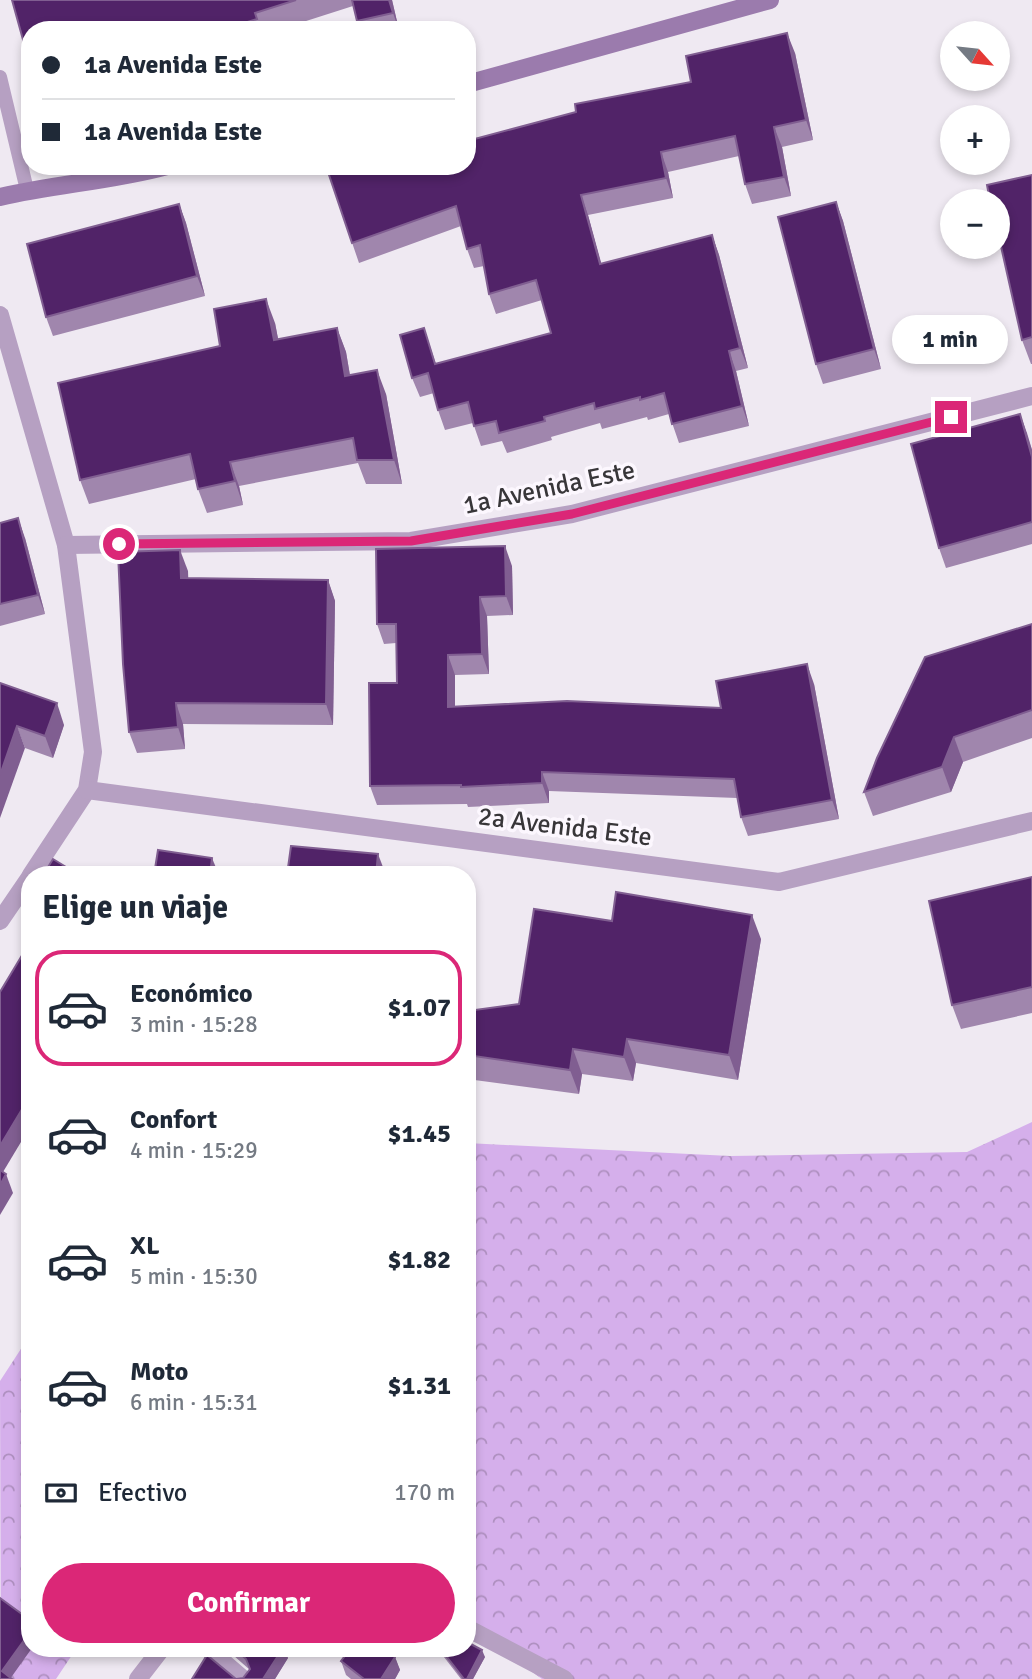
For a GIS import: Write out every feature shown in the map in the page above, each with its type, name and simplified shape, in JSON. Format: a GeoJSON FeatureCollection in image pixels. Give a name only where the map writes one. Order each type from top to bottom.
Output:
{"type":"FeatureCollection","features":[{"type":"Feature","properties":{"kind":"street"},"geometry":{"type":"LineString","coordinates":[[476,81],[770,0]]}},
{"type":"Feature","properties":{"kind":"street"},"geometry":{"type":"LineString","coordinates":[[0,197],[27,190],[132,175]]}},
{"type":"Feature","properties":{"kind":"street"},"geometry":{"type":"LineString","coordinates":[[0,315],[66,545],[93,752],[87,790],[38,866]]}},
{"type":"Feature","properties":{"kind":"street","name":"1a Avenida Este"},"geometry":{"type":"LineString","coordinates":[[66,545],[411,541],[572,514],[1032,396]]}},
{"type":"Feature","properties":{"kind":"street","name":"2a Avenida Este"},"geometry":{"type":"LineString","coordinates":[[87,790],[779,882],[1032,821]]}},
{"type":"Feature","properties":{"kind":"street"},"geometry":{"type":"LineString","coordinates":[[0,921],[21,891]]}},
{"type":"Feature","properties":{"kind":"street"},"geometry":{"type":"LineString","coordinates":[[476,1633],[543,1674],[565,1679]]}},
{"type":"Feature","properties":{"kind":"street"},"geometry":{"type":"LineString","coordinates":[[138,1679],[155,1657]]}},
{"type":"Feature","properties":{"kind":"street"},"geometry":{"type":"LineString","coordinates":[[217,1657],[243,1679]]}},
{"type":"Feature","properties":{"kind":"lane"},"geometry":{"type":"LineString","coordinates":[[0,77],[21,165]]}},
{"type":"Feature","properties":{"kind":"lane"},"geometry":{"type":"LineString","coordinates":[[23,175],[27,190]]}},
{"type":"Feature","properties":{"kind":"green space"},"geometry":{"type":"Polygon","coordinates":[[[1032,1122],[1032,1679],[542,1679],[476,1632],[476,1143],[730,1156],[967,1152],[1032,1122]]]}},
{"type":"Feature","properties":{"kind":"green space"},"geometry":{"type":"Polygon","coordinates":[[[21,1349],[21,1657],[71,1657],[56,1679],[1,1679],[0,1381],[21,1349]]]}},
{"type":"Feature","properties":{"kind":"building"},"geometry":{"type":"Polygon","coordinates":[[[12,0],[296,0],[255,13],[257,19],[251,21],[21,21],[21,32],[12,0]]]}},
{"type":"Feature","properties":{"kind":"building"},"geometry":{"type":"Polygon","coordinates":[[[352,0],[389,0],[393,13],[357,21],[352,0]]]}},
{"type":"Feature","properties":{"kind":"building"},"geometry":{"type":"Polygon","coordinates":[[[787,33],[806,120],[774,127],[784,177],[745,184],[735,136],[661,152],[666,178],[581,195],[600,264],[712,235],[740,348],[729,351],[742,406],[672,424],[664,393],[595,409],[594,403],[544,417],[545,421],[499,433],[496,421],[474,426],[468,402],[438,410],[428,373],[412,378],[400,335],[424,328],[435,364],[551,333],[536,280],[489,294],[480,245],[467,249],[456,206],[352,243],[329,175],[476,175],[476,139],[576,112],[575,104],[691,82],[686,56],[787,33]]]}},
{"type":"Feature","properties":{"kind":"building"},"geometry":{"type":"Polygon","coordinates":[[[1032,175],[1032,337],[1022,340],[1004,259],[1010,259],[1010,189],[988,189],[987,185],[1032,175]]]}},
{"type":"Feature","properties":{"kind":"building"},"geometry":{"type":"Polygon","coordinates":[[[836,202],[874,349],[816,364],[778,217],[836,202]]]}},
{"type":"Feature","properties":{"kind":"building"},"geometry":{"type":"Polygon","coordinates":[[[179,204],[197,276],[46,317],[27,244],[179,204]]]}},
{"type":"Feature","properties":{"kind":"building"},"geometry":{"type":"Polygon","coordinates":[[[266,299],[274,340],[337,328],[345,376],[377,370],[394,460],[357,460],[353,438],[230,462],[235,481],[198,489],[190,454],[80,480],[58,383],[220,346],[214,309],[266,299]]]}},
{"type":"Feature","properties":{"kind":"building"},"geometry":{"type":"Polygon","coordinates":[[[1020,414],[1032,457],[1032,522],[939,548],[911,444],[1020,414]]]}},
{"type":"Feature","properties":{"kind":"building"},"geometry":{"type":"Polygon","coordinates":[[[18,518],[38,595],[0,604],[0,523],[18,518]]]}},
{"type":"Feature","properties":{"kind":"building"},"geometry":{"type":"Polygon","coordinates":[[[505,546],[506,596],[480,597],[482,654],[448,655],[448,707],[567,701],[721,708],[716,681],[807,664],[832,800],[741,817],[734,779],[542,772],[542,783],[461,787],[370,786],[369,683],[397,683],[396,624],[377,624],[376,549],[505,546]]]}},
{"type":"Feature","properties":{"kind":"building"},"geometry":{"type":"Polygon","coordinates":[[[180,550],[181,578],[328,580],[326,704],[176,703],[178,727],[129,732],[118,552],[180,550]]]}},
{"type":"Feature","properties":{"kind":"building"},"geometry":{"type":"Polygon","coordinates":[[[1032,624],[1032,710],[954,737],[942,767],[864,792],[877,758],[925,657],[1032,624]]]}},
{"type":"Feature","properties":{"kind":"building"},"geometry":{"type":"Polygon","coordinates":[[[0,683],[57,703],[45,736],[17,726],[0,775],[0,683]]]}},
{"type":"Feature","properties":{"kind":"building"},"geometry":{"type":"Polygon","coordinates":[[[291,846],[378,854],[377,866],[288,866],[291,846]]]}},
{"type":"Feature","properties":{"kind":"building"},"geometry":{"type":"Polygon","coordinates":[[[158,850],[212,858],[211,866],[155,866],[158,850]]]}},
{"type":"Feature","properties":{"kind":"building"},"geometry":{"type":"Polygon","coordinates":[[[53,859],[64,866],[49,866],[53,859]]]}},
{"type":"Feature","properties":{"kind":"building"},"geometry":{"type":"Polygon","coordinates":[[[1032,877],[1032,987],[952,1005],[929,901],[1032,877]]]}},
{"type":"Feature","properties":{"kind":"building"},"geometry":{"type":"Polygon","coordinates":[[[616,892],[752,915],[729,1055],[627,1039],[624,1057],[573,1049],[570,1070],[476,1056],[476,1010],[519,1004],[534,909],[612,921],[616,892]]]}},
{"type":"Feature","properties":{"kind":"building"},"geometry":{"type":"Polygon","coordinates":[[[21,957],[21,1111],[0,1146],[0,992],[21,957]]]}},
{"type":"Feature","properties":{"kind":"building"},"geometry":{"type":"Polygon","coordinates":[[[0,1170],[6,1174],[0,1185],[0,1170]]]}},
{"type":"Feature","properties":{"kind":"building"},"geometry":{"type":"Polygon","coordinates":[[[0,1598],[21,1613],[21,1645],[2,1671],[12,1679],[0,1679],[0,1598]]]}},
{"type":"Feature","properties":{"kind":"building"},"geometry":{"type":"Polygon","coordinates":[[[476,1647],[482,1650],[467,1679],[464,1679],[447,1657],[476,1657],[476,1647]]]}},
{"type":"Feature","properties":{"kind":"building"},"geometry":{"type":"Polygon","coordinates":[[[206,1657],[209,1657],[236,1679],[192,1679],[206,1657]]]}},
{"type":"Feature","properties":{"kind":"building"},"geometry":{"type":"Polygon","coordinates":[[[244,1657],[277,1657],[263,1679],[236,1679],[243,1678],[250,1669],[244,1657]]]}},
{"type":"Feature","properties":{"kind":"building"},"geometry":{"type":"Polygon","coordinates":[[[344,1657],[395,1657],[381,1679],[364,1679],[341,1661],[344,1657]]]}},
{"type":"Feature","properties":{"kind":"route"},"geometry":{"type":"LineString","coordinates":[[119,544],[411,541],[572,514],[951,417]]}}]}
